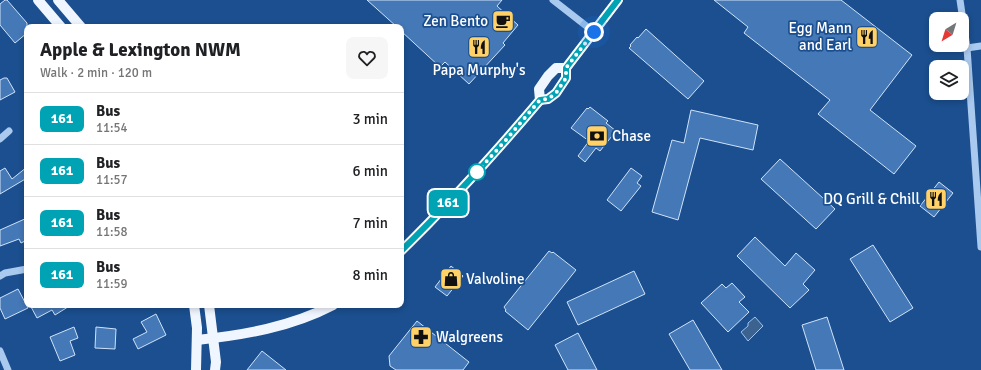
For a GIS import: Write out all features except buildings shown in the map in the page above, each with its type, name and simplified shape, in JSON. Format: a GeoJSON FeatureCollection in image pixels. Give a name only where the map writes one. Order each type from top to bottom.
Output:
{"type":"FeatureCollection","features":[{"type":"Feature","properties":{"kind":"main road"},"geometry":{"type":"LineString","coordinates":[[38,0],[58,24]]}},
{"type":"Feature","properties":{"kind":"main road"},"geometry":{"type":"LineString","coordinates":[[58,0],[78,24]]}},
{"type":"Feature","properties":{"kind":"main road"},"geometry":{"type":"LineString","coordinates":[[404,248],[439,213],[540,100],[548,99],[556,93],[566,78],[566,68],[618,0]]}},
{"type":"Feature","properties":{"kind":"main road"},"geometry":{"type":"LineString","coordinates":[[540,100],[539,89],[548,76],[556,68],[566,68]]}},
{"type":"Feature","properties":{"kind":"main road"},"geometry":{"type":"LineString","coordinates":[[194,308],[197,328],[196,370]]}},
{"type":"Feature","properties":{"kind":"main road"},"geometry":{"type":"LineString","coordinates":[[209,308],[214,338],[216,362],[215,370]]}},
{"type":"Feature","properties":{"kind":"main road"},"geometry":{"type":"LineString","coordinates":[[197,340],[247,334],[291,322],[326,308]]}},
{"type":"Feature","properties":{"kind":"street"},"geometry":{"type":"LineString","coordinates":[[553,0],[594,32]]}},
{"type":"Feature","properties":{"kind":"street"},"geometry":{"type":"LineString","coordinates":[[960,0],[962,12]]}},
{"type":"Feature","properties":{"kind":"street"},"geometry":{"type":"LineString","coordinates":[[969,48],[981,46]]}},
{"type":"Feature","properties":{"kind":"street"},"geometry":{"type":"LineString","coordinates":[[967,52],[981,247]]}},
{"type":"Feature","properties":{"kind":"street"},"geometry":{"type":"LineString","coordinates":[[0,139],[9,131]]}},
{"type":"Feature","properties":{"kind":"street"},"geometry":{"type":"LineString","coordinates":[[0,276],[5,273],[24,270]]}},
{"type":"Feature","properties":{"kind":"street"},"geometry":{"type":"LineString","coordinates":[[0,352],[8,370]]}},
{"type":"Feature","properties":{"kind":"water"},"geometry":{"type":"Polygon","coordinates":[[[755,317],[763,326],[748,341],[741,332],[755,317]]]}},
{"type":"Feature","properties":{"kind":"bus line","name":"161"},"geometry":{"type":"LineString","coordinates":[[404,248],[439,213],[505,141],[540,100],[551,98],[556,93],[566,78],[566,68],[618,0]]}},
{"type":"Feature","properties":{"kind":"place","name":"Zen Bento"},"geometry":{"type":"Point","coordinates":[503,21]}},
{"type":"Feature","properties":{"kind":"place","name":"Egg Mann and Earl"},"geometry":{"type":"Point","coordinates":[867,37]}},
{"type":"Feature","properties":{"kind":"place","name":"Papa Murphy's"},"geometry":{"type":"Point","coordinates":[479,47]}},
{"type":"Feature","properties":{"kind":"place","name":"Chase"},"geometry":{"type":"Point","coordinates":[597,136]}},
{"type":"Feature","properties":{"kind":"place","name":"DQ Grill & Chill"},"geometry":{"type":"Point","coordinates":[936,199]}},
{"type":"Feature","properties":{"kind":"place","name":"Valvoline"},"geometry":{"type":"Point","coordinates":[451,279]}},
{"type":"Feature","properties":{"kind":"place","name":"Walgreens"},"geometry":{"type":"Point","coordinates":[421,337]}},
{"type":"Feature","properties":{"kind":"route"},"geometry":{"type":"LineString","coordinates":[[477,172],[540,100],[551,98],[556,93],[566,78],[566,68],[594,32]]}}]}
